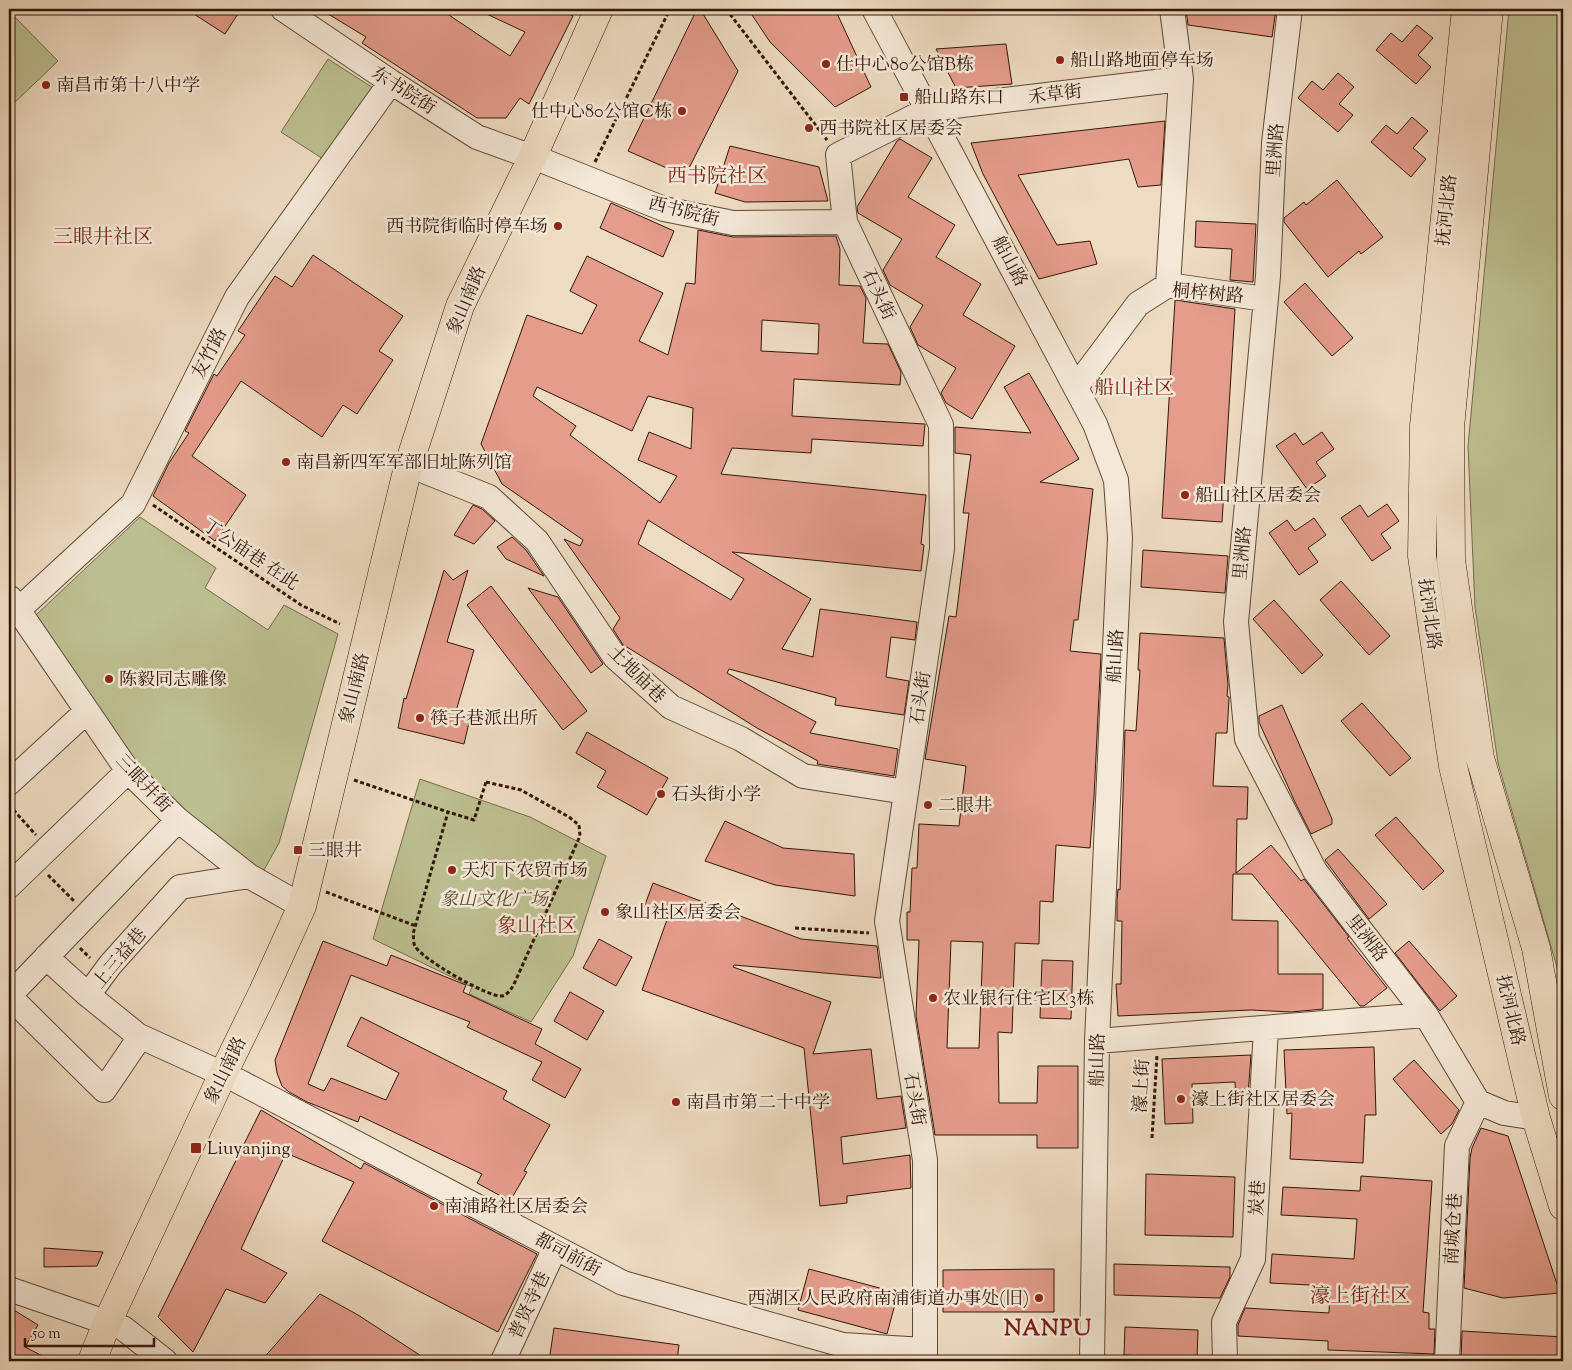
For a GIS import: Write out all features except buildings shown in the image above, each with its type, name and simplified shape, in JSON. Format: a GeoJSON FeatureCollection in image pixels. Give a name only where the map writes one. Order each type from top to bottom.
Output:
{"type":"FeatureCollection","features":[{"type":"Feature","properties":{"kind":"main road","name":"象山南路"},"geometry":{"type":"LineString","coordinates":[[312,899],[350,779],[424,472],[476,312],[599,9]]}},
{"type":"Feature","properties":{"kind":"main road","name":"象山南路"},"geometry":{"type":"LineString","coordinates":[[92,1361],[115,1326],[230,1077],[279,998],[318,912],[312,899],[408,467],[460,306],[539,160],[616,9]]}},
{"type":"Feature","properties":{"kind":"main road","name":"抚河北路"},"geometry":{"type":"LineString","coordinates":[[1466,9],[1424,426],[1422,556],[1453,766],[1536,1118],[1563,1206]]}},
{"type":"Feature","properties":{"kind":"main road","name":"抚河北路"},"geometry":{"type":"LineString","coordinates":[[1489,9],[1450,428],[1451,560],[1480,758],[1536,948],[1563,1096]]}},
{"type":"Feature","properties":{"kind":"main road","name":"象山南路"},"geometry":{"type":"LineString","coordinates":[[110,1361],[115,1326]]}},
{"type":"Feature","properties":{"kind":"street","name":"东书院街"},"geometry":{"type":"LineString","coordinates":[[284,9],[391,82],[477,137],[539,160]]}},
{"type":"Feature","properties":{"kind":"street","name":"船山路"},"geometry":{"type":"LineString","coordinates":[[874,9],[1096,424],[1116,480],[1120,538],[1098,1041],[1092,1361]]}},
{"type":"Feature","properties":{"kind":"street"},"geometry":{"type":"LineString","coordinates":[[1168,285],[1181,79],[1172,9]]}},
{"type":"Feature","properties":{"kind":"street","name":"里洲路"},"geometry":{"type":"LineString","coordinates":[[1290,9],[1274,143],[1266,299],[1236,622],[1247,739],[1315,871],[1426,1015],[1478,1102]]}},
{"type":"Feature","properties":{"kind":"street","name":"禾草街"},"geometry":{"type":"LineString","coordinates":[[929,109],[1181,79]]}},
{"type":"Feature","properties":{"kind":"street","name":"友竹路"},"geometry":{"type":"LineString","coordinates":[[13,604],[133,504],[237,297],[391,82]]}},
{"type":"Feature","properties":{"kind":"street"},"geometry":{"type":"LineString","coordinates":[[838,155],[929,109]]}},
{"type":"Feature","properties":{"kind":"street","name":"石头街"},"geometry":{"type":"LineString","coordinates":[[838,155],[845,222],[941,425],[942,549],[887,921],[925,1160],[925,1356]]}},
{"type":"Feature","properties":{"kind":"street","name":"西书院街"},"geometry":{"type":"LineString","coordinates":[[539,160],[664,210],[733,223],[845,222]]}},
{"type":"Feature","properties":{"kind":"street","name":"桐梓树路"},"geometry":{"type":"LineString","coordinates":[[1076,387],[1138,304],[1168,285],[1266,299]]}},
{"type":"Feature","properties":{"kind":"street","name":"土地庙巷"},"geometry":{"type":"LineString","coordinates":[[424,472],[489,497],[537,542],[615,657],[671,707],[741,739],[803,776],[906,792]]}},
{"type":"Feature","properties":{"kind":"street","name":"三眼井街"},"geometry":{"type":"LineString","coordinates":[[13,604],[128,771],[178,820],[249,876],[312,899]]}},
{"type":"Feature","properties":{"kind":"street"},"geometry":{"type":"LineString","coordinates":[[9,783],[87,711]]}},
{"type":"Feature","properties":{"kind":"street"},"geometry":{"type":"LineString","coordinates":[[9,886],[128,771]]}},
{"type":"Feature","properties":{"kind":"street"},"geometry":{"type":"LineString","coordinates":[[137,1035],[140,1037],[104,1090],[9,996],[178,820]]}},
{"type":"Feature","properties":{"kind":"street","name":"上三益巷"},"geometry":{"type":"LineString","coordinates":[[230,1077],[137,1035],[88,995],[180,887],[249,876]]}},
{"type":"Feature","properties":{"kind":"street"},"geometry":{"type":"LineString","coordinates":[[46,957],[88,995]]}},
{"type":"Feature","properties":{"kind":"street"},"geometry":{"type":"LineString","coordinates":[[1098,1041],[1426,1015]]}},
{"type":"Feature","properties":{"kind":"street","name":"炭巷"},"geometry":{"type":"LineString","coordinates":[[1225,1361],[1224,1322],[1253,1259],[1266,1028]]}},
{"type":"Feature","properties":{"kind":"street","name":"都司前街"},"geometry":{"type":"LineString","coordinates":[[230,1077],[623,1283],[843,1345],[925,1356]]}},
{"type":"Feature","properties":{"kind":"street"},"geometry":{"type":"LineString","coordinates":[[1478,1102],[1504,1113],[1536,1118]]}},
{"type":"Feature","properties":{"kind":"street","name":"南城仓巷"},"geometry":{"type":"LineString","coordinates":[[1447,1361],[1457,1146],[1478,1102]]}},
{"type":"Feature","properties":{"kind":"street","name":"普贤寺巷"},"geometry":{"type":"LineString","coordinates":[[503,1361],[555,1248]]}},
{"type":"Feature","properties":{"kind":"street"},"geometry":{"type":"LineString","coordinates":[[9,1288],[115,1326],[165,1361]]}},
{"type":"Feature","properties":{"kind":"path"},"geometry":{"type":"LineString","coordinates":[[588,179],[670,9]]}},
{"type":"Feature","properties":{"kind":"path"},"geometry":{"type":"LineString","coordinates":[[726,9],[838,155]]}},
{"type":"Feature","properties":{"kind":"path","name":"丁公庙巷 在此"},"geometry":{"type":"LineString","coordinates":[[149,502],[301,605],[340,624]]}},
{"type":"Feature","properties":{"kind":"path"},"geometry":{"type":"LineString","coordinates":[[350,779],[474,820],[486,782],[521,790],[569,817],[579,825],[580,836],[515,982],[509,992],[501,996],[489,993],[458,978],[421,954],[415,946],[414,934],[448,812]]}},
{"type":"Feature","properties":{"kind":"path"},"geometry":{"type":"LineString","coordinates":[[9,805],[48,848]]}},
{"type":"Feature","properties":{"kind":"path"},"geometry":{"type":"LineString","coordinates":[[312,899],[416,926]]}},
{"type":"Feature","properties":{"kind":"path"},"geometry":{"type":"LineString","coordinates":[[795,928],[872,934],[887,921]]}},
{"type":"Feature","properties":{"kind":"path"},"geometry":{"type":"LineString","coordinates":[[66,936],[106,972]]}},
{"type":"Feature","properties":{"kind":"path","name":"濠上街"},"geometry":{"type":"LineString","coordinates":[[1152,1138],[1158,1036]]}},
{"type":"Feature","properties":{"kind":"green space"},"geometry":{"type":"Polygon","coordinates":[[[1509,9],[1563,9],[1563,988],[1498,763],[1475,607],[1468,446],[1509,9]]]}},
{"type":"Feature","properties":{"kind":"green space"},"geometry":{"type":"Polygon","coordinates":[[[9,11],[58,61],[9,108],[9,11]]]}},
{"type":"Feature","properties":{"kind":"green space"},"geometry":{"type":"Polygon","coordinates":[[[328,59],[378,91],[331,164],[281,132],[328,59]]]}},
{"type":"Feature","properties":{"kind":"green space"},"geometry":{"type":"Polygon","coordinates":[[[140,517],[216,568],[205,588],[268,630],[284,605],[338,634],[279,843],[264,870],[251,865],[184,812],[134,761],[36,615],[140,517]]]}},
{"type":"Feature","properties":{"kind":"green space","name":"象山文化广场"},"geometry":{"type":"Polygon","coordinates":[[[420,779],[530,817],[606,856],[573,956],[531,1022],[469,994],[472,987],[373,939],[420,779]]]}},
{"type":"Feature","properties":{"kind":"place","name":"船山路地面停车场"},"geometry":{"type":"Point","coordinates":[1060,60]}},
{"type":"Feature","properties":{"kind":"place","name":"仕中心80公馆B栋"},"geometry":{"type":"Point","coordinates":[826,64]}},
{"type":"Feature","properties":{"kind":"place","name":"南昌市第十八中学"},"geometry":{"type":"Point","coordinates":[46,85]}},
{"type":"Feature","properties":{"kind":"place","name":"船山路东口"},"geometry":{"type":"Point","coordinates":[904,97]}},
{"type":"Feature","properties":{"kind":"place","name":"仕中心80公馆C栋"},"geometry":{"type":"Point","coordinates":[682,111]}},
{"type":"Feature","properties":{"kind":"place","name":"西书院社区居委会"},"geometry":{"type":"Point","coordinates":[809,128]}},
{"type":"Feature","properties":{"kind":"place","name":"西书院街临时停车场"},"geometry":{"type":"Point","coordinates":[558,226]}},
{"type":"Feature","properties":{"kind":"place","name":"南昌新四军军部旧址陈列馆"},"geometry":{"type":"Point","coordinates":[286,462]}},
{"type":"Feature","properties":{"kind":"place","name":"船山社区居委会"},"geometry":{"type":"Point","coordinates":[1185,495]}},
{"type":"Feature","properties":{"kind":"place","name":"陈毅同志雕像"},"geometry":{"type":"Point","coordinates":[109,679]}},
{"type":"Feature","properties":{"kind":"place","name":"筷子巷派出所"},"geometry":{"type":"Point","coordinates":[420,718]}},
{"type":"Feature","properties":{"kind":"place","name":"石头街小学"},"geometry":{"type":"Point","coordinates":[661,794]}},
{"type":"Feature","properties":{"kind":"place","name":"二眼井"},"geometry":{"type":"Point","coordinates":[928,805]}},
{"type":"Feature","properties":{"kind":"place","name":"三眼井"},"geometry":{"type":"Point","coordinates":[298,850]}},
{"type":"Feature","properties":{"kind":"place","name":"天灯下农贸市场"},"geometry":{"type":"Point","coordinates":[452,870]}},
{"type":"Feature","properties":{"kind":"place","name":"象山社区居委会"},"geometry":{"type":"Point","coordinates":[605,912]}},
{"type":"Feature","properties":{"kind":"place","name":"农业银行住宅区3栋"},"geometry":{"type":"Point","coordinates":[933,998]}},
{"type":"Feature","properties":{"kind":"place","name":"濠上街社区居委会"},"geometry":{"type":"Point","coordinates":[1181,1099]}},
{"type":"Feature","properties":{"kind":"place","name":"南昌市第二十中学"},"geometry":{"type":"Point","coordinates":[676,1102]}},
{"type":"Feature","properties":{"kind":"place","name":"Liuyanjing"},"geometry":{"type":"Point","coordinates":[196,1148]}},
{"type":"Feature","properties":{"kind":"place","name":"南浦路社区居委会"},"geometry":{"type":"Point","coordinates":[434,1206]}},
{"type":"Feature","properties":{"kind":"place","name":"西湖区人民政府南浦街道办事处(旧)"},"geometry":{"type":"Point","coordinates":[1039,1298]}},
{"type":"Feature","properties":{"kind":"district","name":"西书院社区"},"geometry":{"type":"Point","coordinates":[717,175]}},
{"type":"Feature","properties":{"kind":"district","name":"三眼井社区"},"geometry":{"type":"Point","coordinates":[103,236]}},
{"type":"Feature","properties":{"kind":"district","name":"船山社区"},"geometry":{"type":"Point","coordinates":[1134,387]}},
{"type":"Feature","properties":{"kind":"district","name":"象山社区"},"geometry":{"type":"Point","coordinates":[537,925]}},
{"type":"Feature","properties":{"kind":"district","name":"濠上街社区"},"geometry":{"type":"Point","coordinates":[1360,1295]}},
{"type":"Feature","properties":{"kind":"district","name":"NANPU"},"geometry":{"type":"Point","coordinates":[1048,1327]}}]}
